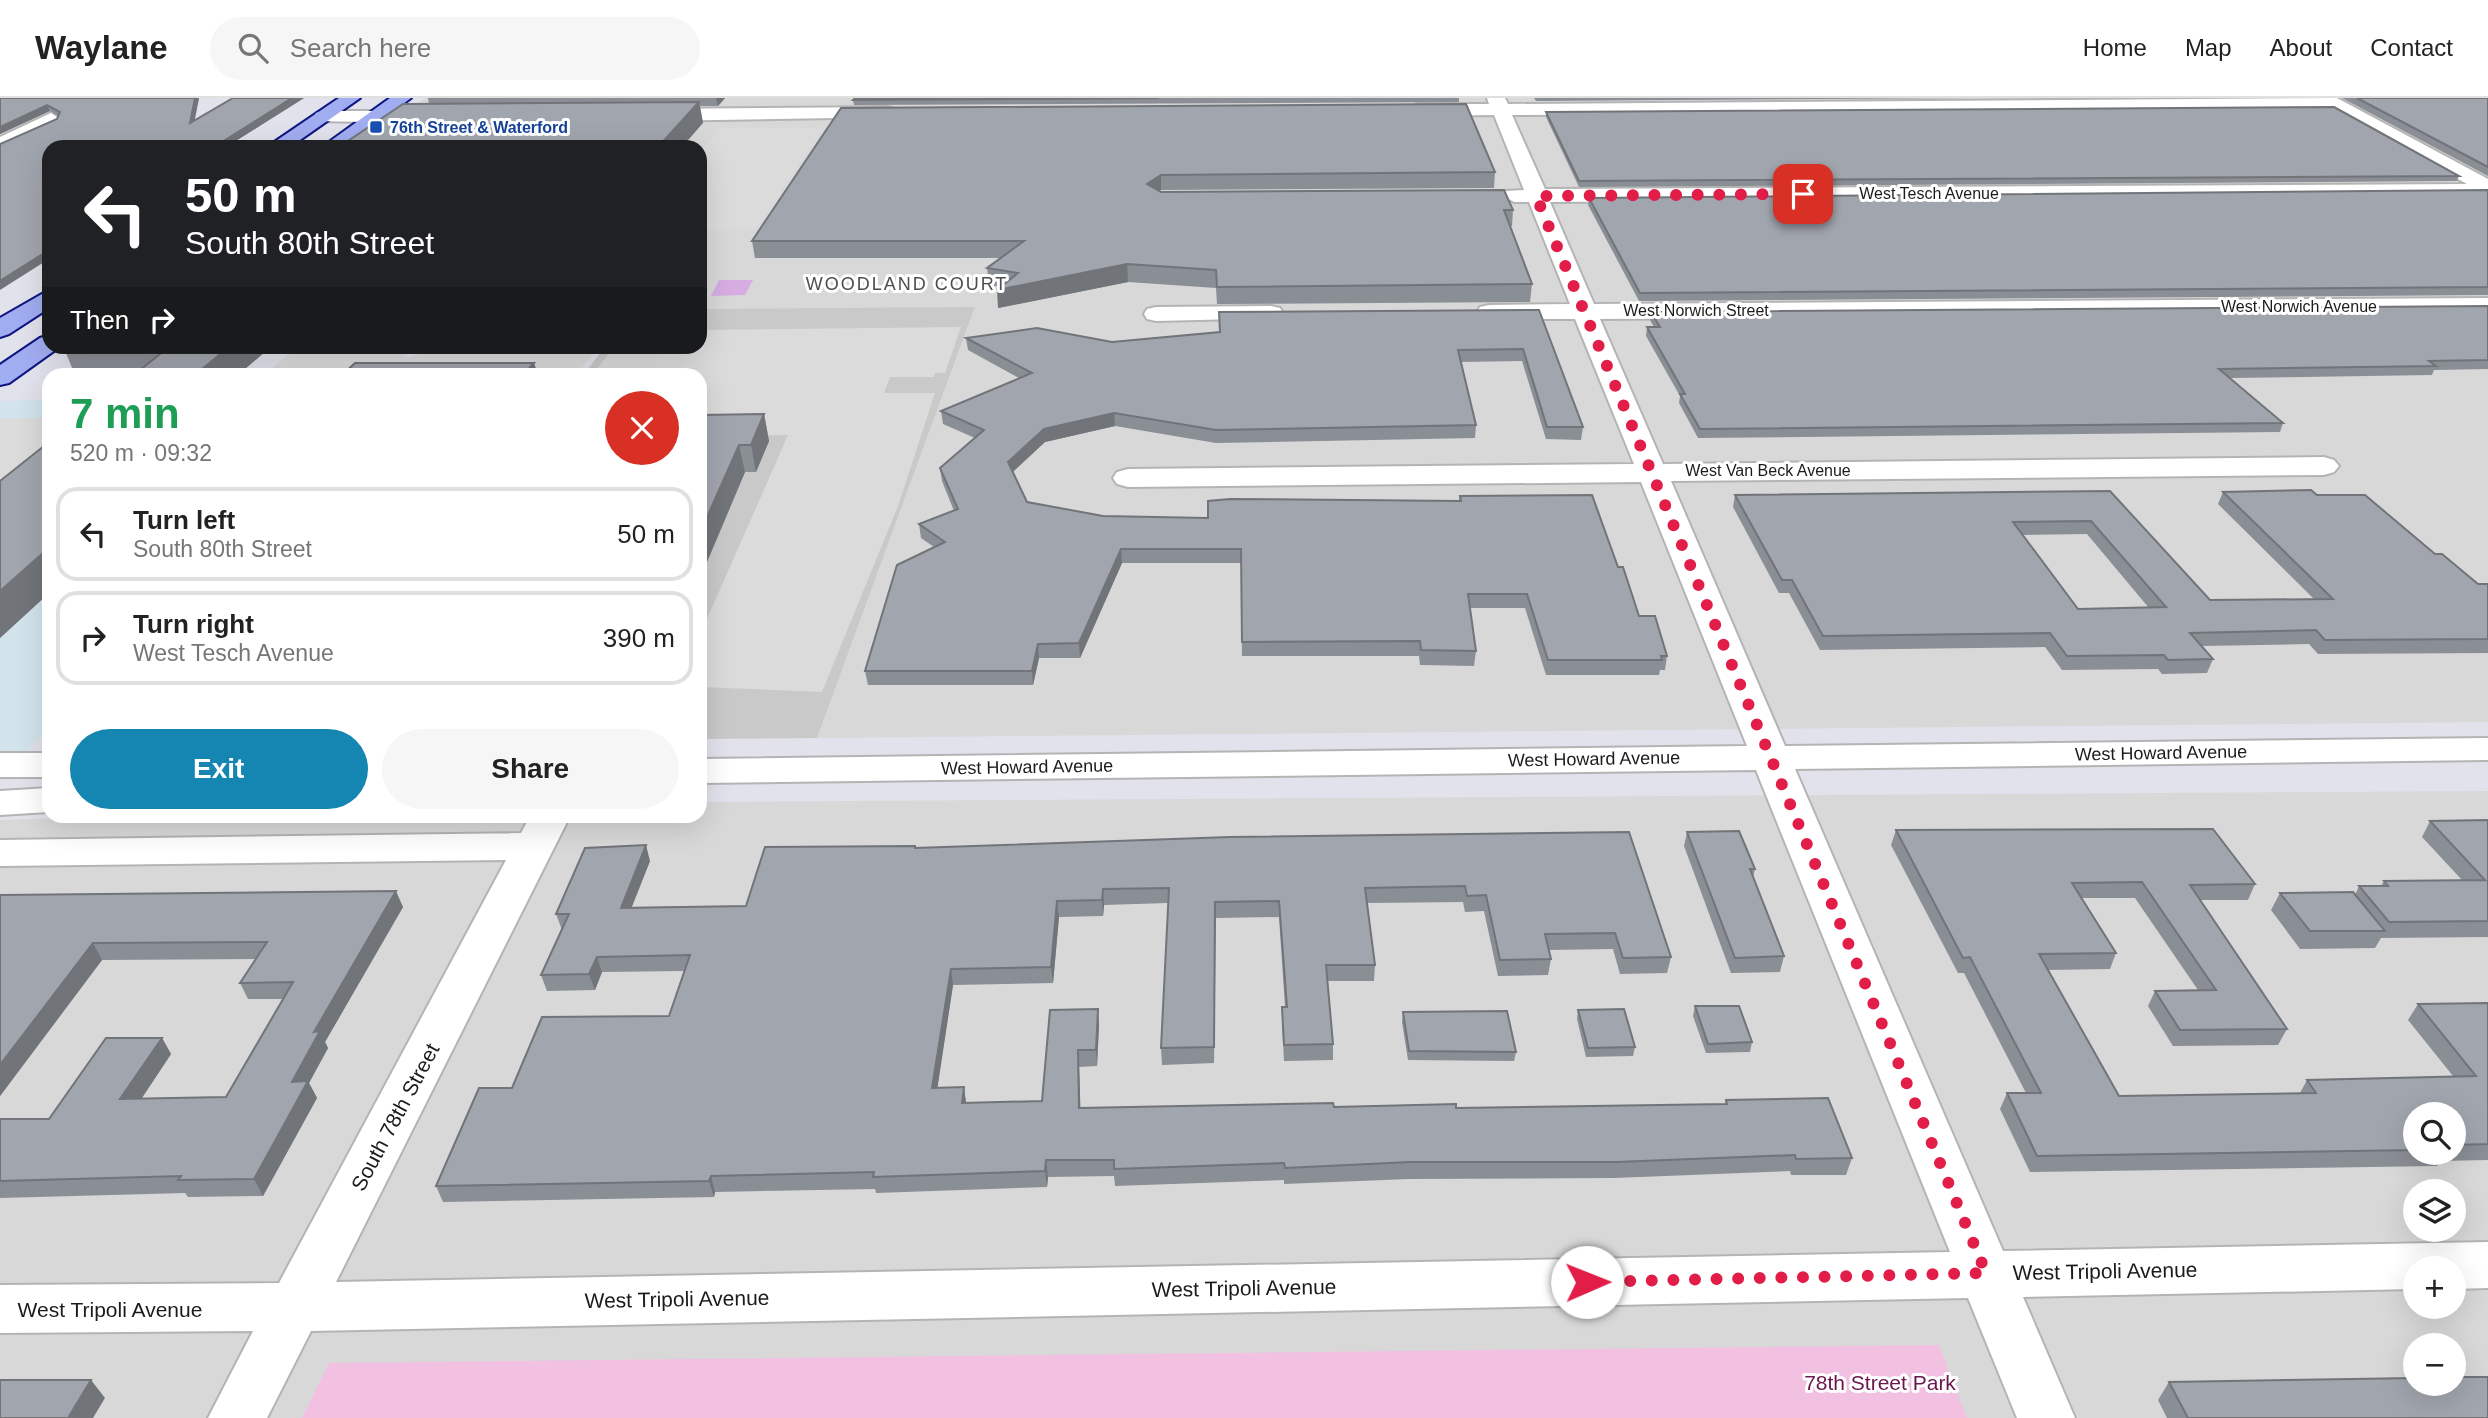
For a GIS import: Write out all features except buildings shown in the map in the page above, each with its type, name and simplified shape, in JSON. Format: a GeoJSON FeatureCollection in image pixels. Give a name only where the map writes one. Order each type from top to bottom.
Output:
{"type":"FeatureCollection","features":[{"type":"Feature","properties":{"kind":"main road"},"geometry":{"type":"LineString","coordinates":[[288,140],[351,98]]}},
{"type":"Feature","properties":{"kind":"main road"},"geometry":{"type":"LineString","coordinates":[[342,140],[402,98]]}},
{"type":"Feature","properties":{"kind":"main road"},"geometry":{"type":"LineString","coordinates":[[0,329],[42,302]]}},
{"type":"Feature","properties":{"kind":"main road"},"geometry":{"type":"LineString","coordinates":[[0,377],[42,348]]}},
{"type":"Feature","properties":{"kind":"street"},"geometry":{"type":"LineString","coordinates":[[1498,104],[2046,1418]]}},
{"type":"Feature","properties":{"kind":"street"},"geometry":{"type":"LineString","coordinates":[[1394,110],[1498,104],[2337,104],[2488,188]]}},
{"type":"Feature","properties":{"kind":"street"},"geometry":{"type":"LineString","coordinates":[[633,115],[908,113]]}},
{"type":"Feature","properties":{"kind":"street"},"geometry":{"type":"LineString","coordinates":[[323,117],[436,117]]}},
{"type":"Feature","properties":{"kind":"street"},"geometry":{"type":"LineString","coordinates":[[0,145],[51,118],[13,119]]}},
{"type":"Feature","properties":{"kind":"street","name":"West Tesch Avenue"},"geometry":{"type":"LineString","coordinates":[[1499,196],[2488,188]]}},
{"type":"Feature","properties":{"kind":"street","name":"West Norwich Avenue"},"geometry":{"type":"LineString","coordinates":[[2109,307],[2488,305]]}},
{"type":"Feature","properties":{"kind":"street","name":"West Norwich Street"},"geometry":{"type":"LineString","coordinates":[[1466,312],[2109,307]]}},
{"type":"Feature","properties":{"kind":"street"},"geometry":{"type":"LineString","coordinates":[[1156,314],[1292,313]]}},
{"type":"Feature","properties":{"kind":"street","name":"West Van Beck Avenue"},"geometry":{"type":"LineString","coordinates":[[1128,478],[2324,466]]}},
{"type":"Feature","properties":{"kind":"street","name":"West Howard Avenue"},"geometry":{"type":"LineString","coordinates":[[707,771],[2488,749]]}},
{"type":"Feature","properties":{"kind":"street"},"geometry":{"type":"LineString","coordinates":[[0,765],[42,765]]}},
{"type":"Feature","properties":{"kind":"street"},"geometry":{"type":"LineString","coordinates":[[0,803],[42,800]]}},
{"type":"Feature","properties":{"kind":"street"},"geometry":{"type":"LineString","coordinates":[[0,853],[542,831]]}},
{"type":"Feature","properties":{"kind":"street","name":"South 78th Street"},"geometry":{"type":"LineString","coordinates":[[237,1418],[542,831]]}},
{"type":"Feature","properties":{"kind":"street","name":"West Tripoli Avenue"},"geometry":{"type":"LineString","coordinates":[[0,1309],[296,1307],[2488,1265]]}},
{"type":"Feature","properties":{"kind":"shaded area"},"geometry":{"type":"Polygon","coordinates":[[[425,98],[2488,98],[2488,722],[817,738],[975,308],[707,309],[707,140],[368,140],[425,98]]]}},
{"type":"Feature","properties":{"kind":"shaded area"},"geometry":{"type":"Polygon","coordinates":[[[720,128],[824,128],[757,228],[707,230],[707,144],[720,128]]]}},
{"type":"Feature","properties":{"kind":"shaded area"},"geometry":{"type":"Polygon","coordinates":[[[719,280],[753,280],[745,295],[711,296],[719,280]]]}},
{"type":"Feature","properties":{"kind":"shaded area"},"geometry":{"type":"Polygon","coordinates":[[[975,307],[817,738],[707,739],[707,368],[589,368],[600,354],[707,354],[707,309],[975,307]]]}},
{"type":"Feature","properties":{"kind":"shaded area"},"geometry":{"type":"Polygon","coordinates":[[[961,327],[945,373],[935,373],[934,377],[890,377],[884,393],[935,393],[898,506],[822,692],[707,687],[707,619],[788,435],[707,436],[707,368],[598,368],[609,354],[707,354],[707,330],[961,327]]]}},
{"type":"Feature","properties":{"kind":"shaded area"},"geometry":{"type":"Polygon","coordinates":[[[289,354],[406,354],[404,357],[417,354],[593,354],[582,368],[272,368],[289,354]]]}},
{"type":"Feature","properties":{"kind":"shaded area"},"geometry":{"type":"Polygon","coordinates":[[[42,400],[42,735],[0,780],[0,401],[42,400]]]}},
{"type":"Feature","properties":{"kind":"shaded area"},"geometry":{"type":"Polygon","coordinates":[[[42,418],[42,489],[0,523],[0,419],[42,418]]]}},
{"type":"Feature","properties":{"kind":"shaded area"},"geometry":{"type":"Polygon","coordinates":[[[2488,791],[2488,1418],[0,1418],[0,820],[42,819],[42,823],[707,823],[707,802],[2488,791]]]}},
{"type":"Feature","properties":{"kind":"green space","name":"78th Street Park"},"geometry":{"type":"Polygon","coordinates":[[[1939,1345],[1967,1418],[302,1418],[329,1363],[1939,1345]]]}},
{"type":"Feature","properties":{"kind":"place","name":"76th Street & Waterford"},"geometry":{"type":"Point","coordinates":[376,127]}},
{"type":"Feature","properties":{"kind":"district","name":"WOODLAND COURT"},"geometry":{"type":"Point","coordinates":[907,284]}},
{"type":"Feature","properties":{"kind":"route"},"geometry":{"type":"LineString","coordinates":[[1587,1282],[1986,1273],[1536,196],[1803,194]]}}]}
